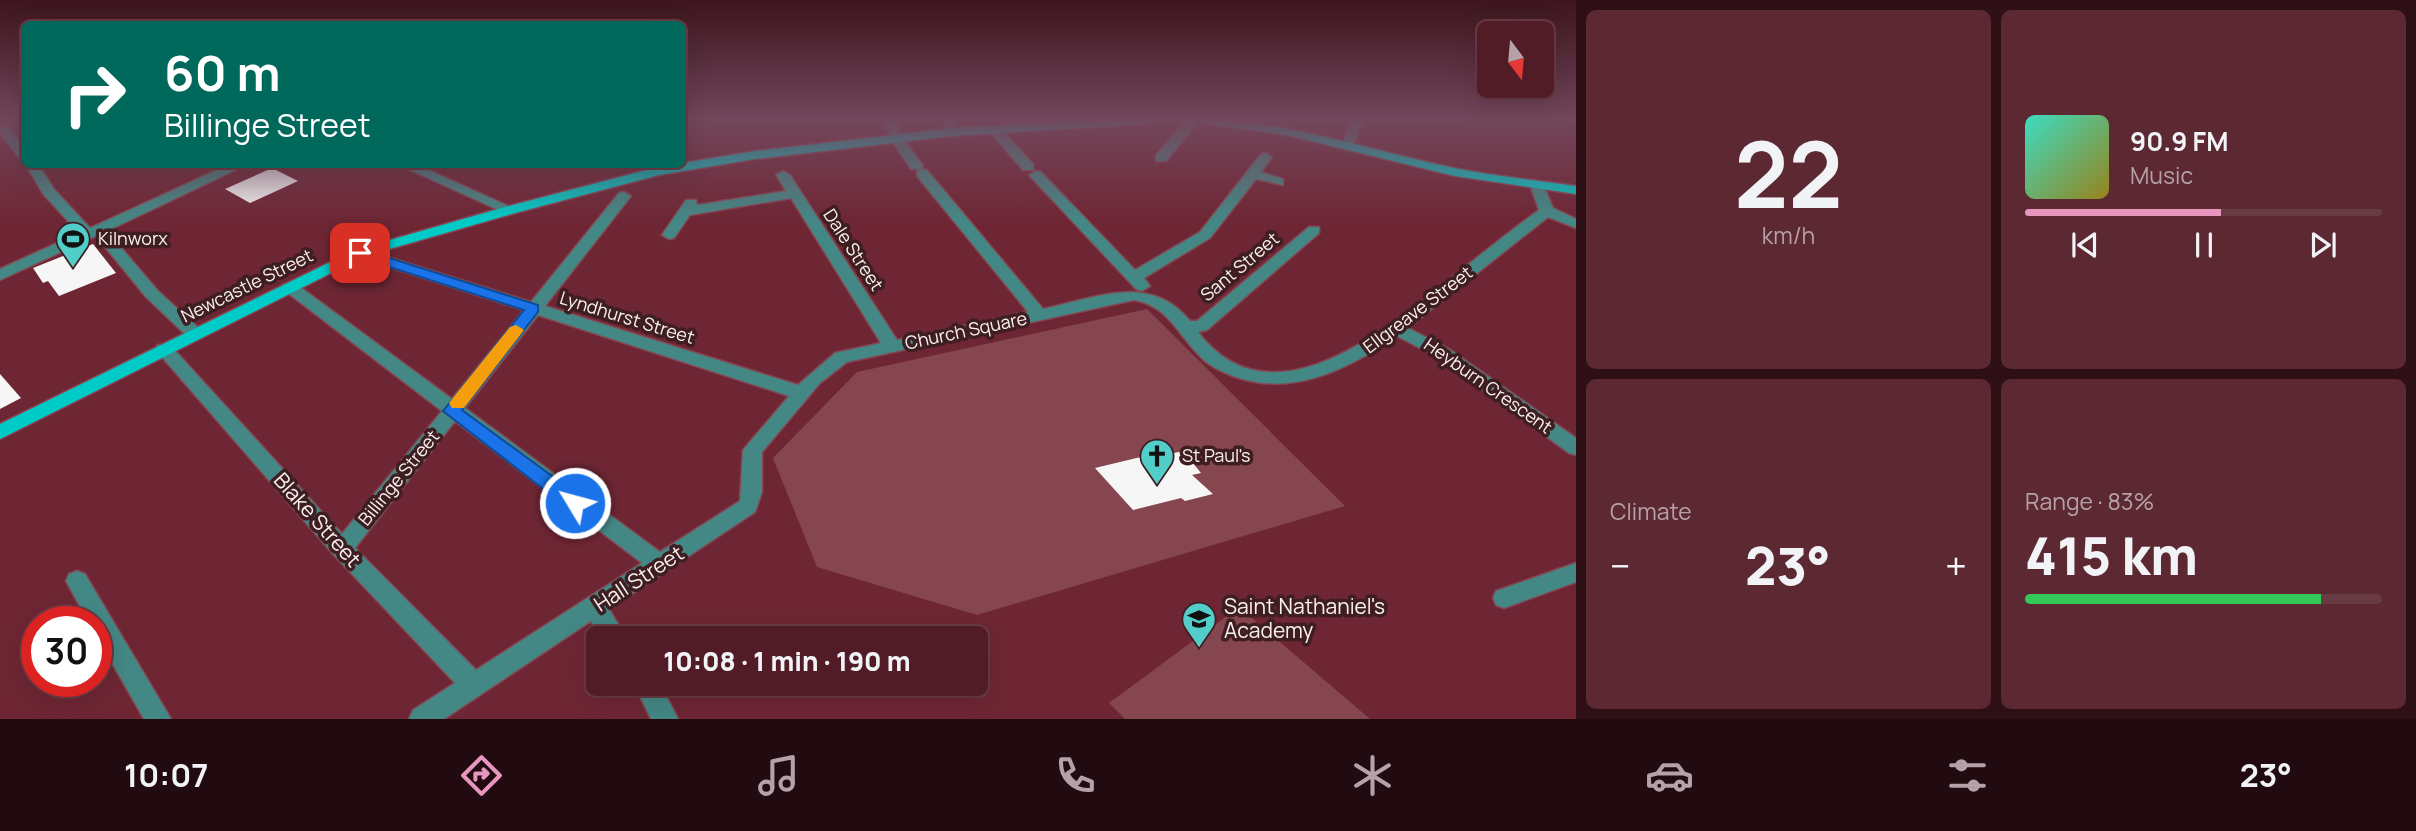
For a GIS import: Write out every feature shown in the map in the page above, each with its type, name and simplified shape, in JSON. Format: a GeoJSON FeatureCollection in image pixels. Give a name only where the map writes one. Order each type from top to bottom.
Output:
{"type":"FeatureCollection","features":[{"type":"Feature","properties":{"kind":"main road","name":"Newcastle Street"},"geometry":{"type":"LineString","coordinates":[[686,166],[781,154]]}},
{"type":"Feature","properties":{"kind":"main road"},"geometry":{"type":"LineString","coordinates":[[1378,154],[1455,172],[1576,190]]}},
{"type":"Feature","properties":{"kind":"main road","name":"Newcastle Street"},"geometry":{"type":"LineString","coordinates":[[0,432],[360,253],[509,210],[676,168]]}},
{"type":"Feature","properties":{"kind":"street"},"geometry":{"type":"LineString","coordinates":[[908,154],[1040,316]]}},
{"type":"Feature","properties":{"kind":"street"},"geometry":{"type":"LineString","coordinates":[[1018,154],[1032,172],[1135,277],[1147,296],[1172,309],[1188,327]]}},
{"type":"Feature","properties":{"kind":"street"},"geometry":{"type":"LineString","coordinates":[[1161,158],[1165,154]]}},
{"type":"Feature","properties":{"kind":"street"},"geometry":{"type":"LineString","coordinates":[[1135,277],[1205,235],[1266,157]]}},
{"type":"Feature","properties":{"kind":"street"},"geometry":{"type":"LineString","coordinates":[[34,168],[49,192],[195,334]]}},
{"type":"Feature","properties":{"kind":"street"},"geometry":{"type":"LineString","coordinates":[[0,275],[233,168]]}},
{"type":"Feature","properties":{"kind":"street"},"geometry":{"type":"LineString","coordinates":[[412,168],[509,210]]}},
{"type":"Feature","properties":{"kind":"street"},"geometry":{"type":"LineString","coordinates":[[1253,174],[1278,182]]}},
{"type":"Feature","properties":{"kind":"street","name":"Dale Street"},"geometry":{"type":"LineString","coordinates":[[783,175],[892,346]]}},
{"type":"Feature","properties":{"kind":"street"},"geometry":{"type":"LineString","coordinates":[[1537,185],[1547,211],[1576,224]]}},
{"type":"Feature","properties":{"kind":"street"},"geometry":{"type":"LineString","coordinates":[[669,234],[688,207],[793,194]]}},
{"type":"Feature","properties":{"kind":"street"},"geometry":{"type":"LineString","coordinates":[[1034,197],[1054,194]]}},
{"type":"Feature","properties":{"kind":"street","name":"Billinge Street"},"geometry":{"type":"LineString","coordinates":[[342,549],[624,196]]}},
{"type":"Feature","properties":{"kind":"street","name":"Ellgreave Street"},"geometry":{"type":"LineString","coordinates":[[1188,327],[1206,353],[1221,365],[1246,374],[1269,378],[1313,373],[1359,355],[1397,329],[1547,211]]}},
{"type":"Feature","properties":{"kind":"street","name":"Sant Street"},"geometry":{"type":"LineString","coordinates":[[1188,327],[1201,326],[1314,230]]}},
{"type":"Feature","properties":{"kind":"street","name":"Lyndhurst Street"},"geometry":{"type":"LineString","coordinates":[[360,253],[802,393]]}},
{"type":"Feature","properties":{"kind":"street"},"geometry":{"type":"LineString","coordinates":[[290,287],[661,565]]}},
{"type":"Feature","properties":{"kind":"street","name":"Church Square"},"geometry":{"type":"LineString","coordinates":[[748,506],[754,494],[749,461],[753,450],[802,393],[841,357],[1134,295],[1147,296]]}},
{"type":"Feature","properties":{"kind":"street","name":"Heyburn Crescent"},"geometry":{"type":"LineString","coordinates":[[1397,329],[1443,353],[1576,448]]}},
{"type":"Feature","properties":{"kind":"street","name":"Blake Street"},"geometry":{"type":"LineString","coordinates":[[164,349],[199,385],[342,549],[475,686]]}},
{"type":"Feature","properties":{"kind":"street","name":"Hall Street"},"geometry":{"type":"LineString","coordinates":[[422,719],[748,506]]}},
{"type":"Feature","properties":{"kind":"street"},"geometry":{"type":"LineString","coordinates":[[1504,598],[1574,574]]}},
{"type":"Feature","properties":{"kind":"street"},"geometry":{"type":"LineString","coordinates":[[77,581],[159,719]]}},
{"type":"Feature","properties":{"kind":"street"},"geometry":{"type":"LineString","coordinates":[[595,608],[607,626]]}},
{"type":"Feature","properties":{"kind":"street"},"geometry":{"type":"LineString","coordinates":[[653,696],[665,719]]}},
{"type":"Feature","properties":{"kind":"shaded area"},"geometry":{"type":"Polygon","coordinates":[[[1147,309],[1345,506],[977,615],[817,567],[773,458],[857,372],[1147,309]]]}},
{"type":"Feature","properties":{"kind":"shaded area"},"geometry":{"type":"Polygon","coordinates":[[[1239,607],[1370,719],[1125,719],[1109,703],[1239,607]]]}},
{"type":"Feature","properties":{"kind":"building"},"geometry":{"type":"Polygon","coordinates":[[[272,168],[298,181],[250,203],[225,189],[272,168]]]}},
{"type":"Feature","properties":{"kind":"building","name":"Kilnworx"},"geometry":{"type":"Polygon","coordinates":[[[93,244],[116,273],[59,296],[48,281],[43,283],[33,268],[93,244]]]}},
{"type":"Feature","properties":{"kind":"building"},"geometry":{"type":"Polygon","coordinates":[[[0,374],[21,398],[0,409],[0,374]]]}},
{"type":"Feature","properties":{"kind":"building","name":"St Paul's"},"geometry":{"type":"Polygon","coordinates":[[[1183,451],[1201,473],[1192,475],[1213,494],[1185,501],[1181,498],[1133,510],[1095,468],[1149,455],[1152,458],[1183,451]]]}},
{"type":"Feature","properties":{"kind":"slow traffic"},"geometry":{"type":"LineString","coordinates":[[458,403],[516,330]]}},
{"type":"Feature","properties":{"kind":"place","name":"Kilnworx"},"geometry":{"type":"Point","coordinates":[73,269]}},
{"type":"Feature","properties":{"kind":"place","name":"St Paul's"},"geometry":{"type":"Point","coordinates":[1157,486]}},
{"type":"Feature","properties":{"kind":"place","name":"Saint Nathaniel's Academy"},"geometry":{"type":"Point","coordinates":[1199,649]}},
{"type":"Feature","properties":{"kind":"route"},"geometry":{"type":"LineString","coordinates":[[360,253],[533,308],[452,411],[575,503]]}}]}
